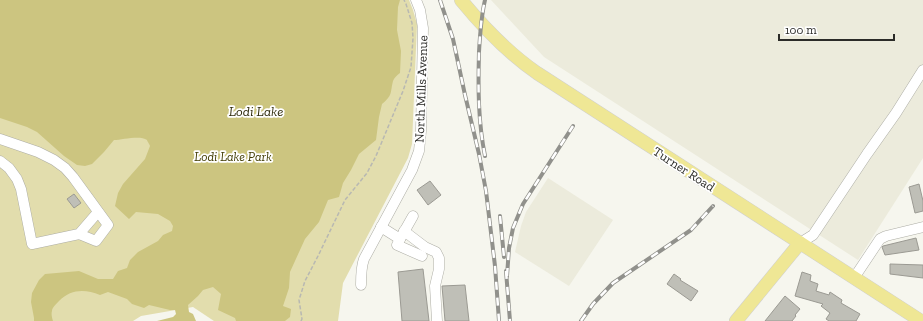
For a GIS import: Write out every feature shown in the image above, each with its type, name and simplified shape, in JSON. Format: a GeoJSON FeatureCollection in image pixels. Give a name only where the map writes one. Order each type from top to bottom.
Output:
{"type":"FeatureCollection","features":[{"type":"Feature","properties":{"kind":"main road","name":"Turner Road"},"geometry":{"type":"LineString","coordinates":[[461,0],[501,44],[532,70],[921,321]]}},
{"type":"Feature","properties":{"kind":"main road"},"geometry":{"type":"LineString","coordinates":[[736,321],[800,243]]}},
{"type":"Feature","properties":{"kind":"street","name":"North Mills Avenue"},"geometry":{"type":"LineString","coordinates":[[361,285],[362,264],[412,170],[419,151],[421,130],[423,28],[420,10],[416,0]]}},
{"type":"Feature","properties":{"kind":"street"},"geometry":{"type":"LineString","coordinates":[[800,243],[813,235],[896,113],[923,70]]}},
{"type":"Feature","properties":{"kind":"street"},"geometry":{"type":"LineString","coordinates":[[0,139],[43,154],[65,168],[74,177],[108,225],[96,241],[79,234],[32,244],[17,179],[9,168],[0,161]]}},
{"type":"Feature","properties":{"kind":"street"},"geometry":{"type":"LineString","coordinates":[[79,234],[98,212]]}},
{"type":"Feature","properties":{"kind":"street"},"geometry":{"type":"LineString","coordinates":[[412,216],[397,245],[422,256]]}},
{"type":"Feature","properties":{"kind":"street"},"geometry":{"type":"LineString","coordinates":[[381,227],[402,235],[436,252],[439,258],[436,286],[437,321]]}},
{"type":"Feature","properties":{"kind":"street"},"geometry":{"type":"LineString","coordinates":[[854,278],[883,237],[923,227]]}},
{"type":"Feature","properties":{"kind":"path"},"geometry":{"type":"LineString","coordinates":[[301,321],[299,300],[305,281],[345,200],[367,173],[376,156],[403,91],[411,67],[413,38],[412,23],[404,0]]}},
{"type":"Feature","properties":{"kind":"shaded area"},"geometry":{"type":"Polygon","coordinates":[[[491,0],[923,0],[923,158],[858,260],[544,57],[491,0]]]}},
{"type":"Feature","properties":{"kind":"shaded area"},"geometry":{"type":"Polygon","coordinates":[[[548,178],[613,220],[569,286],[515,252],[526,212],[548,178]]]}},
{"type":"Feature","properties":{"kind":"green space","name":"Lodi Lake"},"geometry":{"type":"Polygon","coordinates":[[[0,0],[409,0],[417,24],[412,144],[408,158],[343,283],[338,321],[214,321],[193,307],[141,316],[133,321],[0,321],[0,0]]]}},
{"type":"Feature","properties":{"kind":"water","name":"Lodi Lake"},"geometry":{"type":"Polygon","coordinates":[[[0,0],[400,0],[398,7],[397,30],[401,51],[400,73],[393,80],[390,96],[382,104],[376,140],[359,154],[343,183],[339,197],[328,200],[319,222],[305,239],[290,272],[289,288],[283,306],[291,309],[290,317],[285,321],[236,321],[235,318],[218,310],[221,294],[213,287],[203,290],[188,305],[189,312],[193,314],[196,321],[157,321],[173,317],[176,314],[175,310],[149,305],[144,308],[132,304],[127,299],[108,292],[100,295],[78,291],[68,294],[54,306],[52,310],[53,321],[34,321],[31,302],[32,293],[39,280],[45,274],[79,271],[98,279],[113,279],[118,271],[127,268],[130,260],[138,252],[158,241],[163,235],[172,231],[173,226],[170,221],[158,214],[136,212],[129,219],[115,206],[118,193],[123,184],[145,159],[150,146],[147,140],[136,138],[114,140],[92,164],[85,166],[77,165],[64,156],[37,132],[0,118],[0,0]]]}},
{"type":"Feature","properties":{"kind":"building"},"geometry":{"type":"Polygon","coordinates":[[[430,181],[441,195],[428,205],[417,190],[430,181]]]}},
{"type":"Feature","properties":{"kind":"building"},"geometry":{"type":"Polygon","coordinates":[[[919,184],[923,201],[923,211],[915,213],[909,187],[919,184]]]}},
{"type":"Feature","properties":{"kind":"building"},"geometry":{"type":"Polygon","coordinates":[[[74,194],[81,203],[74,208],[67,199],[74,194]]]}},
{"type":"Feature","properties":{"kind":"building"},"geometry":{"type":"Polygon","coordinates":[[[916,238],[919,250],[885,255],[883,246],[916,238]]]}},
{"type":"Feature","properties":{"kind":"building"},"geometry":{"type":"Polygon","coordinates":[[[890,264],[923,265],[923,278],[890,274],[890,264]]]}},
{"type":"Feature","properties":{"kind":"building"},"geometry":{"type":"Polygon","coordinates":[[[423,269],[429,321],[402,321],[398,272],[423,269]]]}},
{"type":"Feature","properties":{"kind":"building"},"geometry":{"type":"Polygon","coordinates":[[[802,272],[811,275],[810,281],[818,284],[816,291],[829,295],[830,292],[842,300],[841,303],[860,314],[856,321],[829,321],[826,319],[830,313],[821,306],[823,304],[795,296],[802,272]]]}},
{"type":"Feature","properties":{"kind":"building"},"geometry":{"type":"Polygon","coordinates":[[[674,274],[681,279],[680,280],[698,291],[691,301],[667,284],[674,274]]]}},
{"type":"Feature","properties":{"kind":"building"},"geometry":{"type":"Polygon","coordinates":[[[465,285],[469,321],[445,321],[442,286],[465,285]]]}},
{"type":"Feature","properties":{"kind":"building"},"geometry":{"type":"Polygon","coordinates":[[[785,296],[800,309],[792,321],[765,321],[785,296]]]}},
{"type":"Feature","properties":{"kind":"railway"},"geometry":{"type":"LineString","coordinates":[[440,0],[453,39],[486,191],[495,266],[499,321]]}},
{"type":"Feature","properties":{"kind":"railway"},"geometry":{"type":"LineString","coordinates":[[485,0],[480,32],[479,104],[485,156]]}},
{"type":"Feature","properties":{"kind":"railway"},"geometry":{"type":"LineString","coordinates":[[507,276],[509,248],[513,228],[523,204],[573,126]]}},
{"type":"Feature","properties":{"kind":"railway"},"geometry":{"type":"LineString","coordinates":[[581,321],[593,304],[613,283],[691,230],[713,206]]}},
{"type":"Feature","properties":{"kind":"railway"},"geometry":{"type":"LineString","coordinates":[[500,216],[504,257]]}},
{"type":"Feature","properties":{"kind":"railway"},"geometry":{"type":"LineString","coordinates":[[506,271],[510,321]]}},
{"type":"Feature","properties":{"kind":"park label","name":"Lodi Lake Park"},"geometry":{"type":"Point","coordinates":[233,156]}}]}
